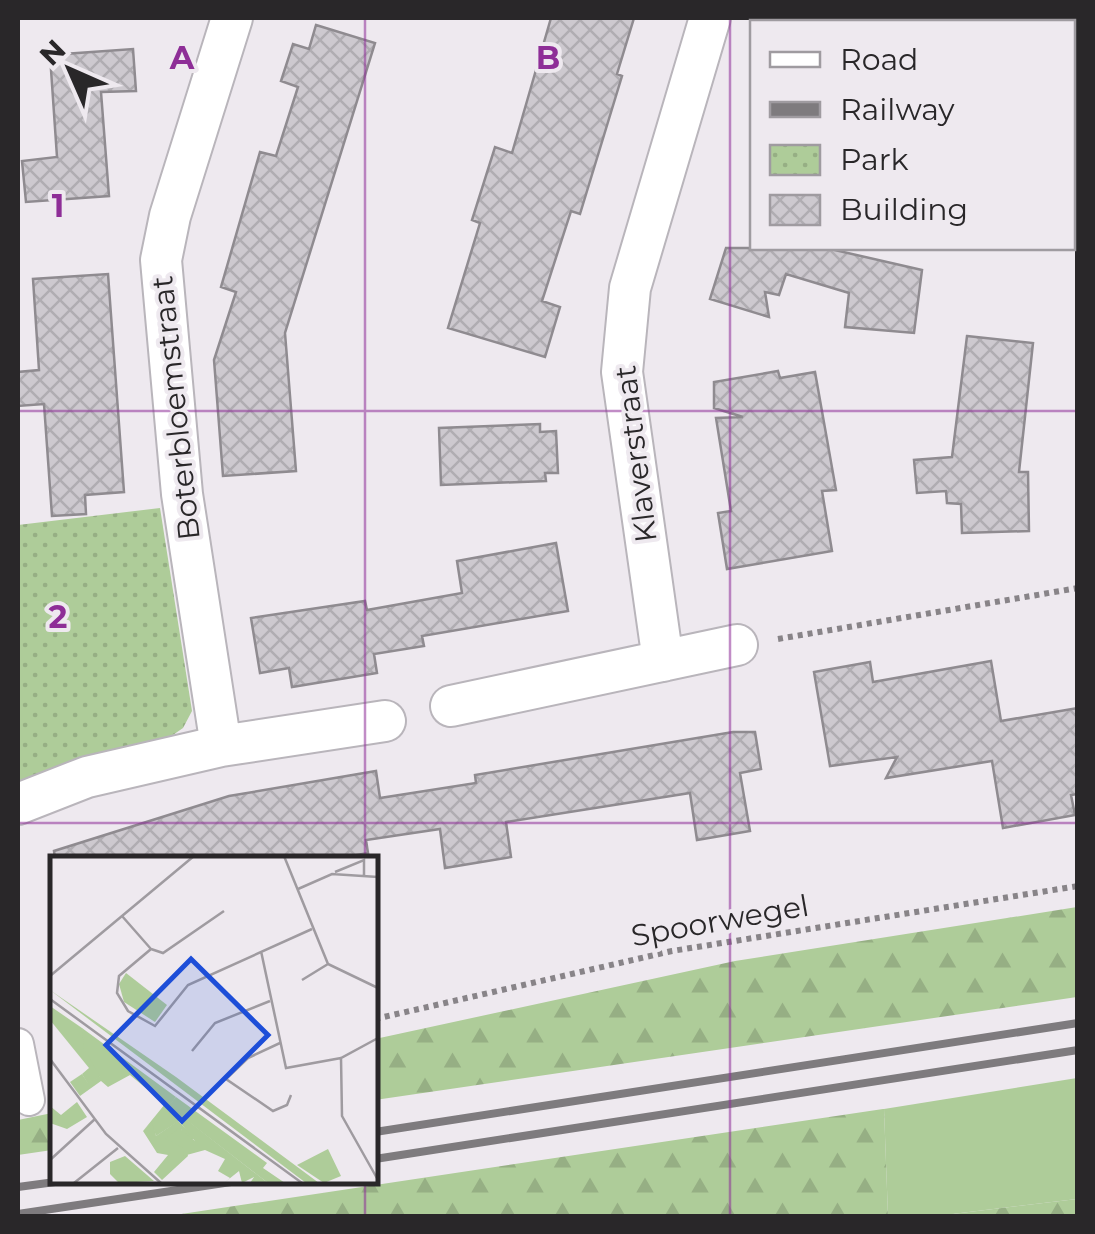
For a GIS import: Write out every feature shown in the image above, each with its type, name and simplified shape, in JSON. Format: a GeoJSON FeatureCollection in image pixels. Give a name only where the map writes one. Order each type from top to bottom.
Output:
{"type":"FeatureCollection","features":[{"type":"Feature","properties":{"kind":"street","name":"Boterbloemstraat"},"geometry":{"type":"LineString","coordinates":[[221,746],[182,494],[160,260],[232,18]]}},
{"type":"Feature","properties":{"kind":"street","name":"Klaverstraat"},"geometry":{"type":"LineString","coordinates":[[663,660],[622,372],[630,288],[710,18]]}},
{"type":"Feature","properties":{"kind":"street"},"geometry":{"type":"LineString","coordinates":[[451,706],[737,645]]}},
{"type":"Feature","properties":{"kind":"street"},"geometry":{"type":"LineString","coordinates":[[18,804],[87,776],[221,746],[386,721]]}},
{"type":"Feature","properties":{"kind":"street"},"geometry":{"type":"LineString","coordinates":[[18,1044],[29,1100]]}},
{"type":"Feature","properties":{"kind":"path"},"geometry":{"type":"LineString","coordinates":[[737,645],[1078,588]]}},
{"type":"Feature","properties":{"kind":"path","name":"Spoorwegel"},"geometry":{"type":"LineString","coordinates":[[378,1018],[672,951],[1078,886]]}},
{"type":"Feature","properties":{"kind":"green space"},"geometry":{"type":"Polygon","coordinates":[[[160,508],[192,711],[183,728],[170,737],[84,757],[18,785],[18,525],[160,508]]]}},
{"type":"Feature","properties":{"kind":"green space"},"geometry":{"type":"Polygon","coordinates":[[[1077,907],[1077,997],[378,1100],[378,1038],[735,961],[1077,907]]]}},
{"type":"Feature","properties":{"kind":"green space"},"geometry":{"type":"Polygon","coordinates":[[[1077,1078],[1077,1199],[936,1216],[888,1216],[884,1109],[1077,1078]]]}},
{"type":"Feature","properties":{"kind":"green space"},"geometry":{"type":"Polygon","coordinates":[[[883,1109],[888,1216],[168,1216],[883,1109]]]}},
{"type":"Feature","properties":{"kind":"green space"},"geometry":{"type":"Polygon","coordinates":[[[50,1113],[50,1150],[18,1155],[18,1120],[50,1113]]]}},
{"type":"Feature","properties":{"kind":"green space"},"geometry":{"type":"Polygon","coordinates":[[[1077,1199],[1077,1216],[936,1216],[1077,1199]]]}},
{"type":"Feature","properties":{"kind":"building"},"geometry":{"type":"Polygon","coordinates":[[[551,18],[634,18],[617,74],[622,76],[580,214],[571,211],[542,301],[560,307],[545,357],[448,328],[480,223],[472,220],[495,147],[512,153],[551,18]]]}},
{"type":"Feature","properties":{"kind":"building"},"geometry":{"type":"Polygon","coordinates":[[[316,25],[375,43],[285,333],[296,471],[223,476],[214,360],[236,292],[221,287],[260,152],[276,156],[298,87],[281,81],[293,44],[309,49],[316,25]]]}},
{"type":"Feature","properties":{"kind":"building"},"geometry":{"type":"Polygon","coordinates":[[[133,49],[136,91],[101,92],[109,196],[26,202],[22,161],[57,157],[50,55],[133,49]]]}},
{"type":"Feature","properties":{"kind":"building"},"geometry":{"type":"Polygon","coordinates":[[[726,248],[835,250],[922,270],[914,333],[845,327],[849,293],[786,274],[779,295],[765,292],[769,317],[710,299],[726,248]]]}},
{"type":"Feature","properties":{"kind":"building"},"geometry":{"type":"Polygon","coordinates":[[[108,274],[124,492],[85,495],[86,514],[52,516],[44,404],[18,406],[18,372],[39,370],[33,279],[108,274]]]}},
{"type":"Feature","properties":{"kind":"building"},"geometry":{"type":"Polygon","coordinates":[[[967,336],[1033,343],[1019,472],[1028,472],[1029,531],[962,533],[961,504],[947,503],[946,491],[917,493],[914,460],[952,457],[967,336]]]}},
{"type":"Feature","properties":{"kind":"building"},"geometry":{"type":"Polygon","coordinates":[[[778,371],[780,378],[815,372],[836,490],[822,491],[832,551],[727,569],[718,513],[731,511],[716,418],[743,417],[714,408],[714,382],[778,371]]]}},
{"type":"Feature","properties":{"kind":"building"},"geometry":{"type":"Polygon","coordinates":[[[540,424],[540,432],[556,431],[558,473],[545,473],[546,481],[441,485],[439,428],[540,424]]]}},
{"type":"Feature","properties":{"kind":"building"},"geometry":{"type":"Polygon","coordinates":[[[556,543],[568,611],[422,636],[424,646],[374,654],[377,673],[292,687],[289,668],[260,673],[251,618],[365,601],[367,610],[462,593],[457,561],[556,543]]]}},
{"type":"Feature","properties":{"kind":"building"},"geometry":{"type":"Polygon","coordinates":[[[991,661],[1001,721],[1078,708],[1078,794],[1071,795],[1075,815],[1003,828],[992,761],[886,778],[897,757],[830,766],[814,672],[870,662],[873,682],[991,661]]]}},
{"type":"Feature","properties":{"kind":"building"},"geometry":{"type":"Polygon","coordinates":[[[733,732],[755,732],[761,769],[740,773],[750,831],[697,840],[690,793],[506,822],[511,857],[445,868],[440,829],[366,840],[368,853],[352,856],[55,856],[54,851],[229,796],[376,771],[380,798],[476,783],[475,775],[733,732]]]}},
{"type":"Feature","properties":{"kind":"railway"},"geometry":{"type":"LineString","coordinates":[[378,1132],[1078,1023]]}},
{"type":"Feature","properties":{"kind":"railway"},"geometry":{"type":"LineString","coordinates":[[378,1159],[1078,1050]]}},
{"type":"Feature","properties":{"kind":"railway"},"geometry":{"type":"LineString","coordinates":[[18,1187],[50,1183]]}},
{"type":"Feature","properties":{"kind":"railway"},"geometry":{"type":"LineString","coordinates":[[18,1214],[218,1184]]}}]}
